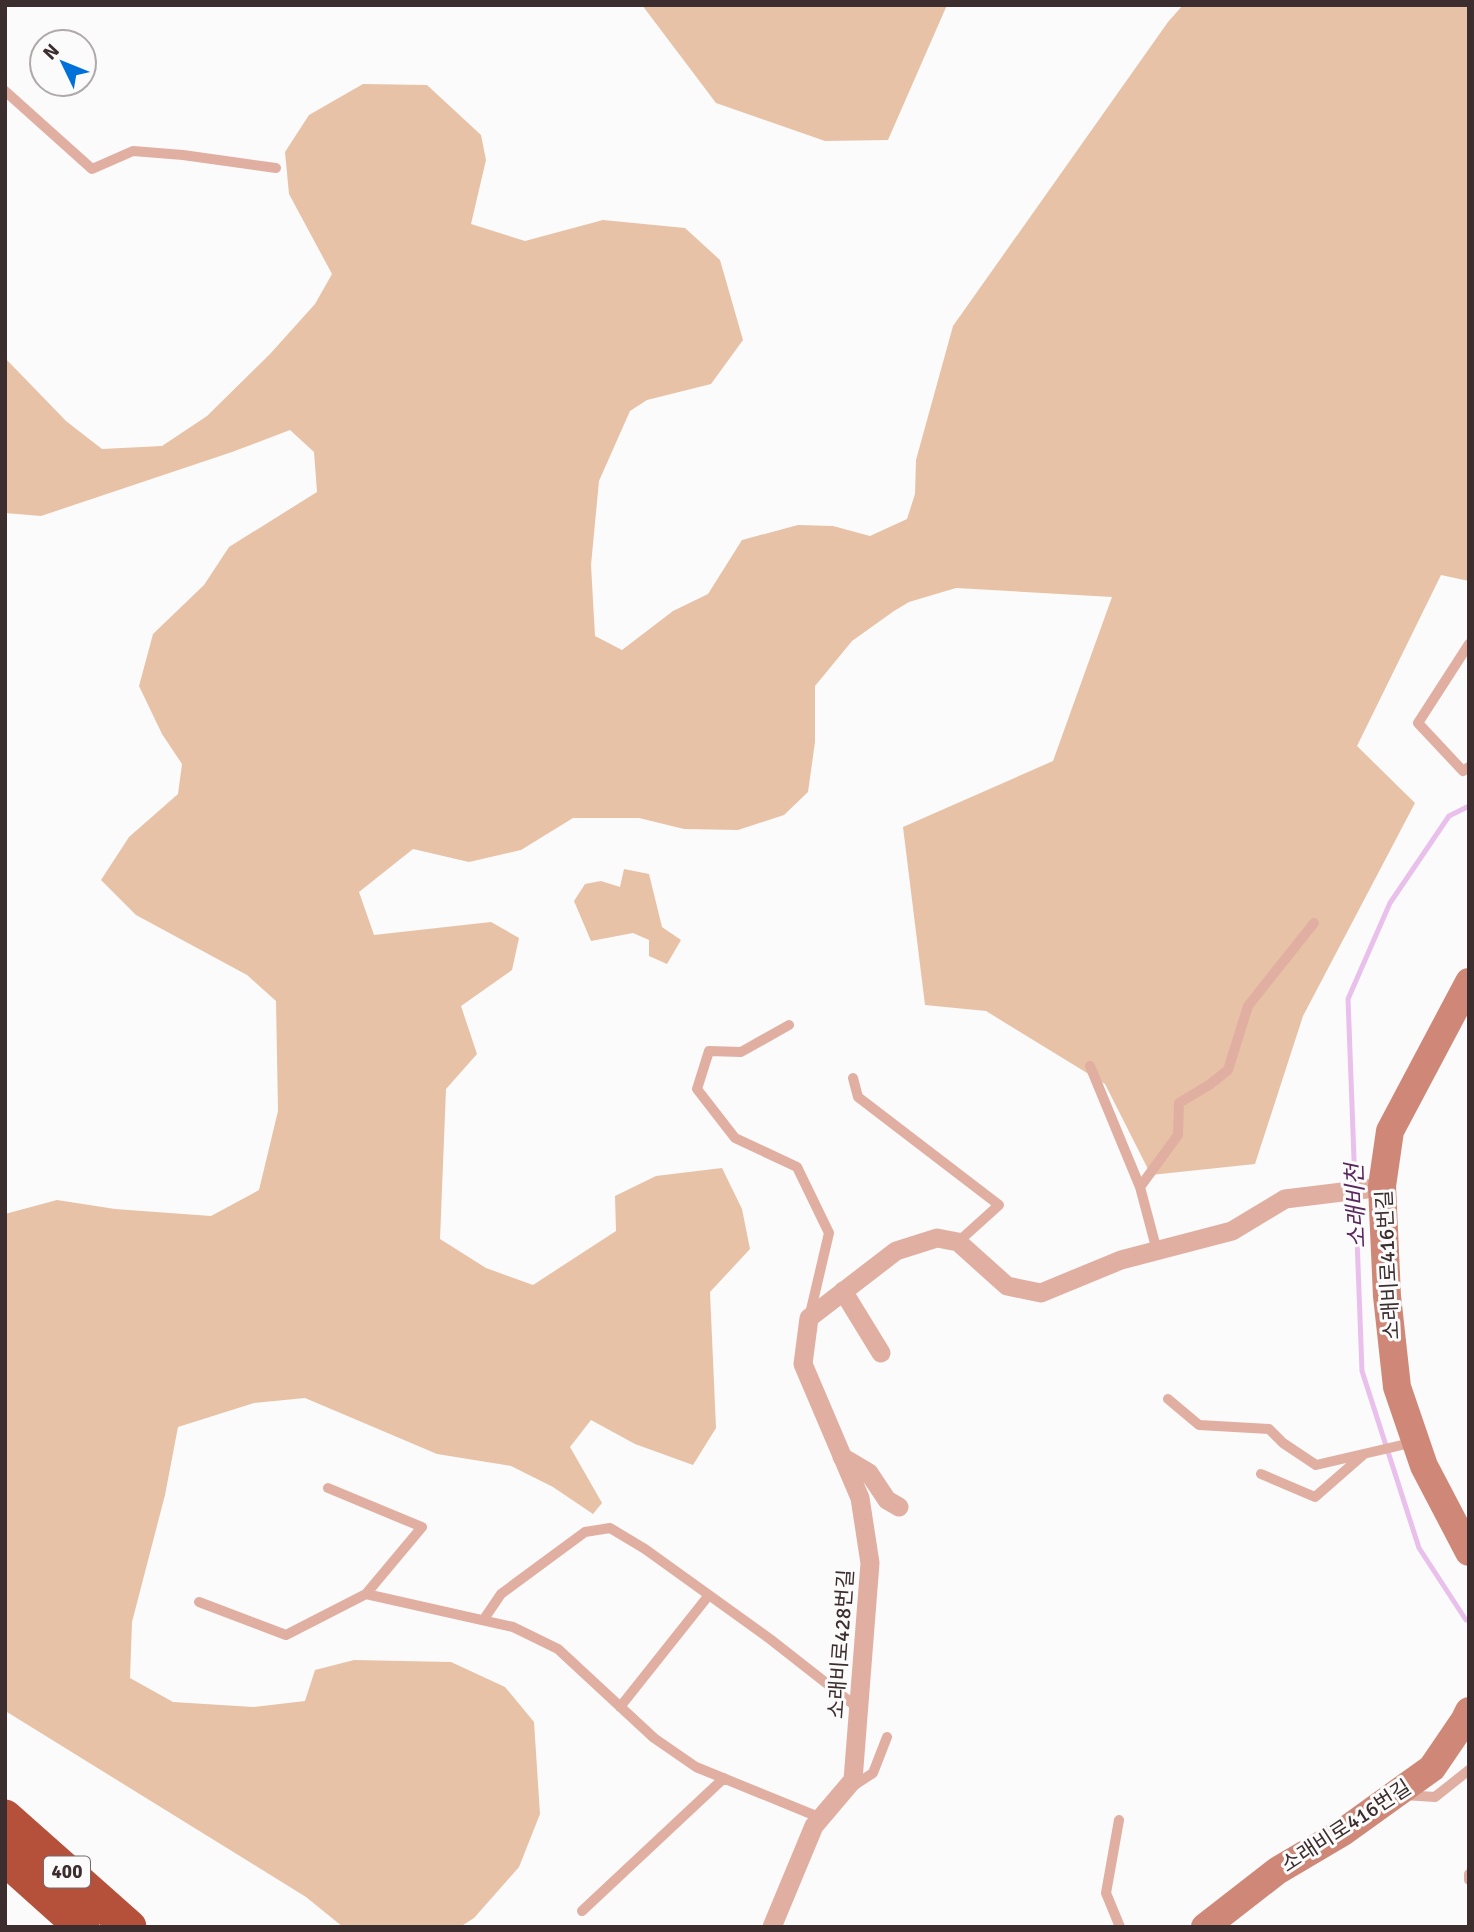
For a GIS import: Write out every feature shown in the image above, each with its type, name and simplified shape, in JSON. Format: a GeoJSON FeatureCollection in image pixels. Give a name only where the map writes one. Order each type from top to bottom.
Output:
{"type":"FeatureCollection","features":[{"type":"Feature","properties":{"kind":"highway","name":"400"},"geometry":{"type":"LineString","coordinates":[[5,1816],[129,1927]]}},
{"type":"Feature","properties":{"kind":"highway","name":"400"},"geometry":{"type":"LineString","coordinates":[[5,1858],[82,1927]]}},
{"type":"Feature","properties":{"kind":"street","name":"소래비로416번길"},"geometry":{"type":"LineString","coordinates":[[1469,982],[1390,1131],[1374,1187],[1397,1387],[1407,1444],[1424,1466],[1469,1552]]}},
{"type":"Feature","properties":{"kind":"street"},"geometry":{"type":"LineString","coordinates":[[809,1318],[896,1251],[937,1238],[958,1242],[1007,1286],[1041,1293],[1121,1260],[1232,1231],[1285,1199],[1374,1187]]}},
{"type":"Feature","properties":{"kind":"street"},"geometry":{"type":"LineString","coordinates":[[843,1291],[881,1353]]}},
{"type":"Feature","properties":{"kind":"street","name":"소래비로428번길"},"geometry":{"type":"LineString","coordinates":[[772,1927],[814,1826],[853,1780],[870,1563],[860,1498],[803,1364],[809,1318]]}},
{"type":"Feature","properties":{"kind":"street"},"geometry":{"type":"LineString","coordinates":[[842,1457],[869,1473],[887,1500],[899,1507]]}},
{"type":"Feature","properties":{"kind":"street","name":"소래비로416번길"},"geometry":{"type":"LineString","coordinates":[[1205,1927],[1278,1871],[1343,1832],[1433,1768],[1469,1711]]}},
{"type":"Feature","properties":{"kind":"lane"},"geometry":{"type":"LineString","coordinates":[[5,91],[92,169],[133,151],[276,167]]}},
{"type":"Feature","properties":{"kind":"lane"},"geometry":{"type":"LineString","coordinates":[[1469,644],[1418,723],[1463,771],[1469,767]]}},
{"type":"Feature","properties":{"kind":"lane"},"geometry":{"type":"LineString","coordinates":[[1140,1187],[1178,1135],[1179,1103],[1228,1070],[1248,1006],[1314,923]]}},
{"type":"Feature","properties":{"kind":"lane"},"geometry":{"type":"LineString","coordinates":[[789,1025],[741,1052],[709,1051],[697,1089],[735,1138],[797,1167],[829,1233],[809,1318]]}},
{"type":"Feature","properties":{"kind":"lane"},"geometry":{"type":"LineString","coordinates":[[1090,1066],[1140,1187],[1157,1251]]}},
{"type":"Feature","properties":{"kind":"lane"},"geometry":{"type":"LineString","coordinates":[[853,1078],[858,1097],[999,1205],[958,1242]]}},
{"type":"Feature","properties":{"kind":"lane"},"geometry":{"type":"LineString","coordinates":[[1168,1399],[1199,1426],[1269,1429],[1283,1443],[1316,1465],[1407,1444]]}},
{"type":"Feature","properties":{"kind":"lane"},"geometry":{"type":"LineString","coordinates":[[1261,1474],[1315,1497],[1364,1454]]}},
{"type":"Feature","properties":{"kind":"lane"},"geometry":{"type":"LineString","coordinates":[[199,1602],[286,1635],[366,1594],[422,1527],[328,1488]]}},
{"type":"Feature","properties":{"kind":"lane"},"geometry":{"type":"LineString","coordinates":[[484,1619],[501,1594],[584,1532],[610,1528],[645,1549],[770,1639],[859,1709]]}},
{"type":"Feature","properties":{"kind":"lane"},"geometry":{"type":"LineString","coordinates":[[366,1594],[513,1627],[558,1649],[654,1738],[696,1767],[822,1818]]}},
{"type":"Feature","properties":{"kind":"lane"},"geometry":{"type":"LineString","coordinates":[[620,1707],[709,1595]]}},
{"type":"Feature","properties":{"kind":"lane"},"geometry":{"type":"LineString","coordinates":[[843,1792],[873,1773],[887,1737]]}},
{"type":"Feature","properties":{"kind":"lane"},"geometry":{"type":"LineString","coordinates":[[1397,1794],[1434,1797],[1469,1770]]}},
{"type":"Feature","properties":{"kind":"lane"},"geometry":{"type":"LineString","coordinates":[[582,1912],[723,1778]]}},
{"type":"Feature","properties":{"kind":"lane"},"geometry":{"type":"LineString","coordinates":[[1119,1821],[1106,1893],[1120,1927]]}},
{"type":"Feature","properties":{"kind":"lane"},"geometry":{"type":"LineString","coordinates":[[1469,1874],[1469,1880]]}},
{"type":"Feature","properties":{"kind":"shaded area"},"geometry":{"type":"Polygon","coordinates":[[[642,5],[947,5],[888,140],[825,141],[716,103],[642,5]]]}},
{"type":"Feature","properties":{"kind":"shaded area"},"geometry":{"type":"Polygon","coordinates":[[[1183,5],[1469,5],[1469,581],[1441,575],[1357,746],[1415,803],[1303,1016],[1255,1164],[1151,1175],[1105,1084],[986,1011],[925,1005],[903,827],[1053,761],[1112,597],[956,588],[909,602],[894,611],[852,641],[815,686],[815,742],[808,792],[784,815],[738,830],[684,829],[639,818],[573,818],[521,850],[469,862],[413,849],[359,892],[374,935],[491,922],[519,938],[512,970],[461,1006],[477,1054],[446,1089],[440,1239],[486,1268],[533,1285],[616,1231],[615,1196],[656,1176],[722,1168],[742,1209],[750,1249],[710,1292],[716,1428],[693,1465],[635,1444],[591,1420],[570,1447],[602,1503],[593,1514],[553,1487],[511,1466],[437,1454],[305,1398],[254,1403],[178,1427],[165,1495],[132,1622],[130,1678],[173,1702],[253,1707],[305,1701],[315,1670],[354,1660],[451,1662],[505,1687],[534,1722],[540,1814],[519,1867],[474,1918],[460,1927],[343,1927],[306,1897],[7,1712],[5,1214],[57,1200],[115,1209],[211,1216],[259,1190],[278,1111],[276,1001],[247,975],[136,915],[101,880],[129,837],[178,794],[182,764],[162,734],[139,686],[153,634],[204,585],[229,547],[317,492],[314,452],[290,430],[41,516],[5,513],[5,358],[66,421],[102,449],[162,446],[207,416],[270,354],[315,304],[332,274],[289,194],[285,152],[309,115],[363,84],[427,85],[481,135],[486,160],[471,224],[525,241],[603,220],[685,228],[720,260],[743,340],[711,384],[647,400],[630,411],[599,481],[591,565],[595,636],[622,650],[673,611],[708,594],[742,540],[798,525],[833,526],[870,536],[907,519],[915,494],[916,460],[953,326],[1168,22],[1183,5]]]}},
{"type":"Feature","properties":{"kind":"shaded area"},"geometry":{"type":"Polygon","coordinates":[[[624,869],[649,874],[662,927],[681,940],[667,964],[649,956],[649,940],[633,933],[591,941],[574,901],[585,884],[601,881],[620,887],[624,869]]]}},
{"type":"Feature","properties":{"kind":"waterway","name":"소래비천"},"geometry":{"type":"LineString","coordinates":[[1469,806],[1449,816],[1390,903],[1348,999],[1362,1371],[1419,1548],[1469,1621]]}}]}
